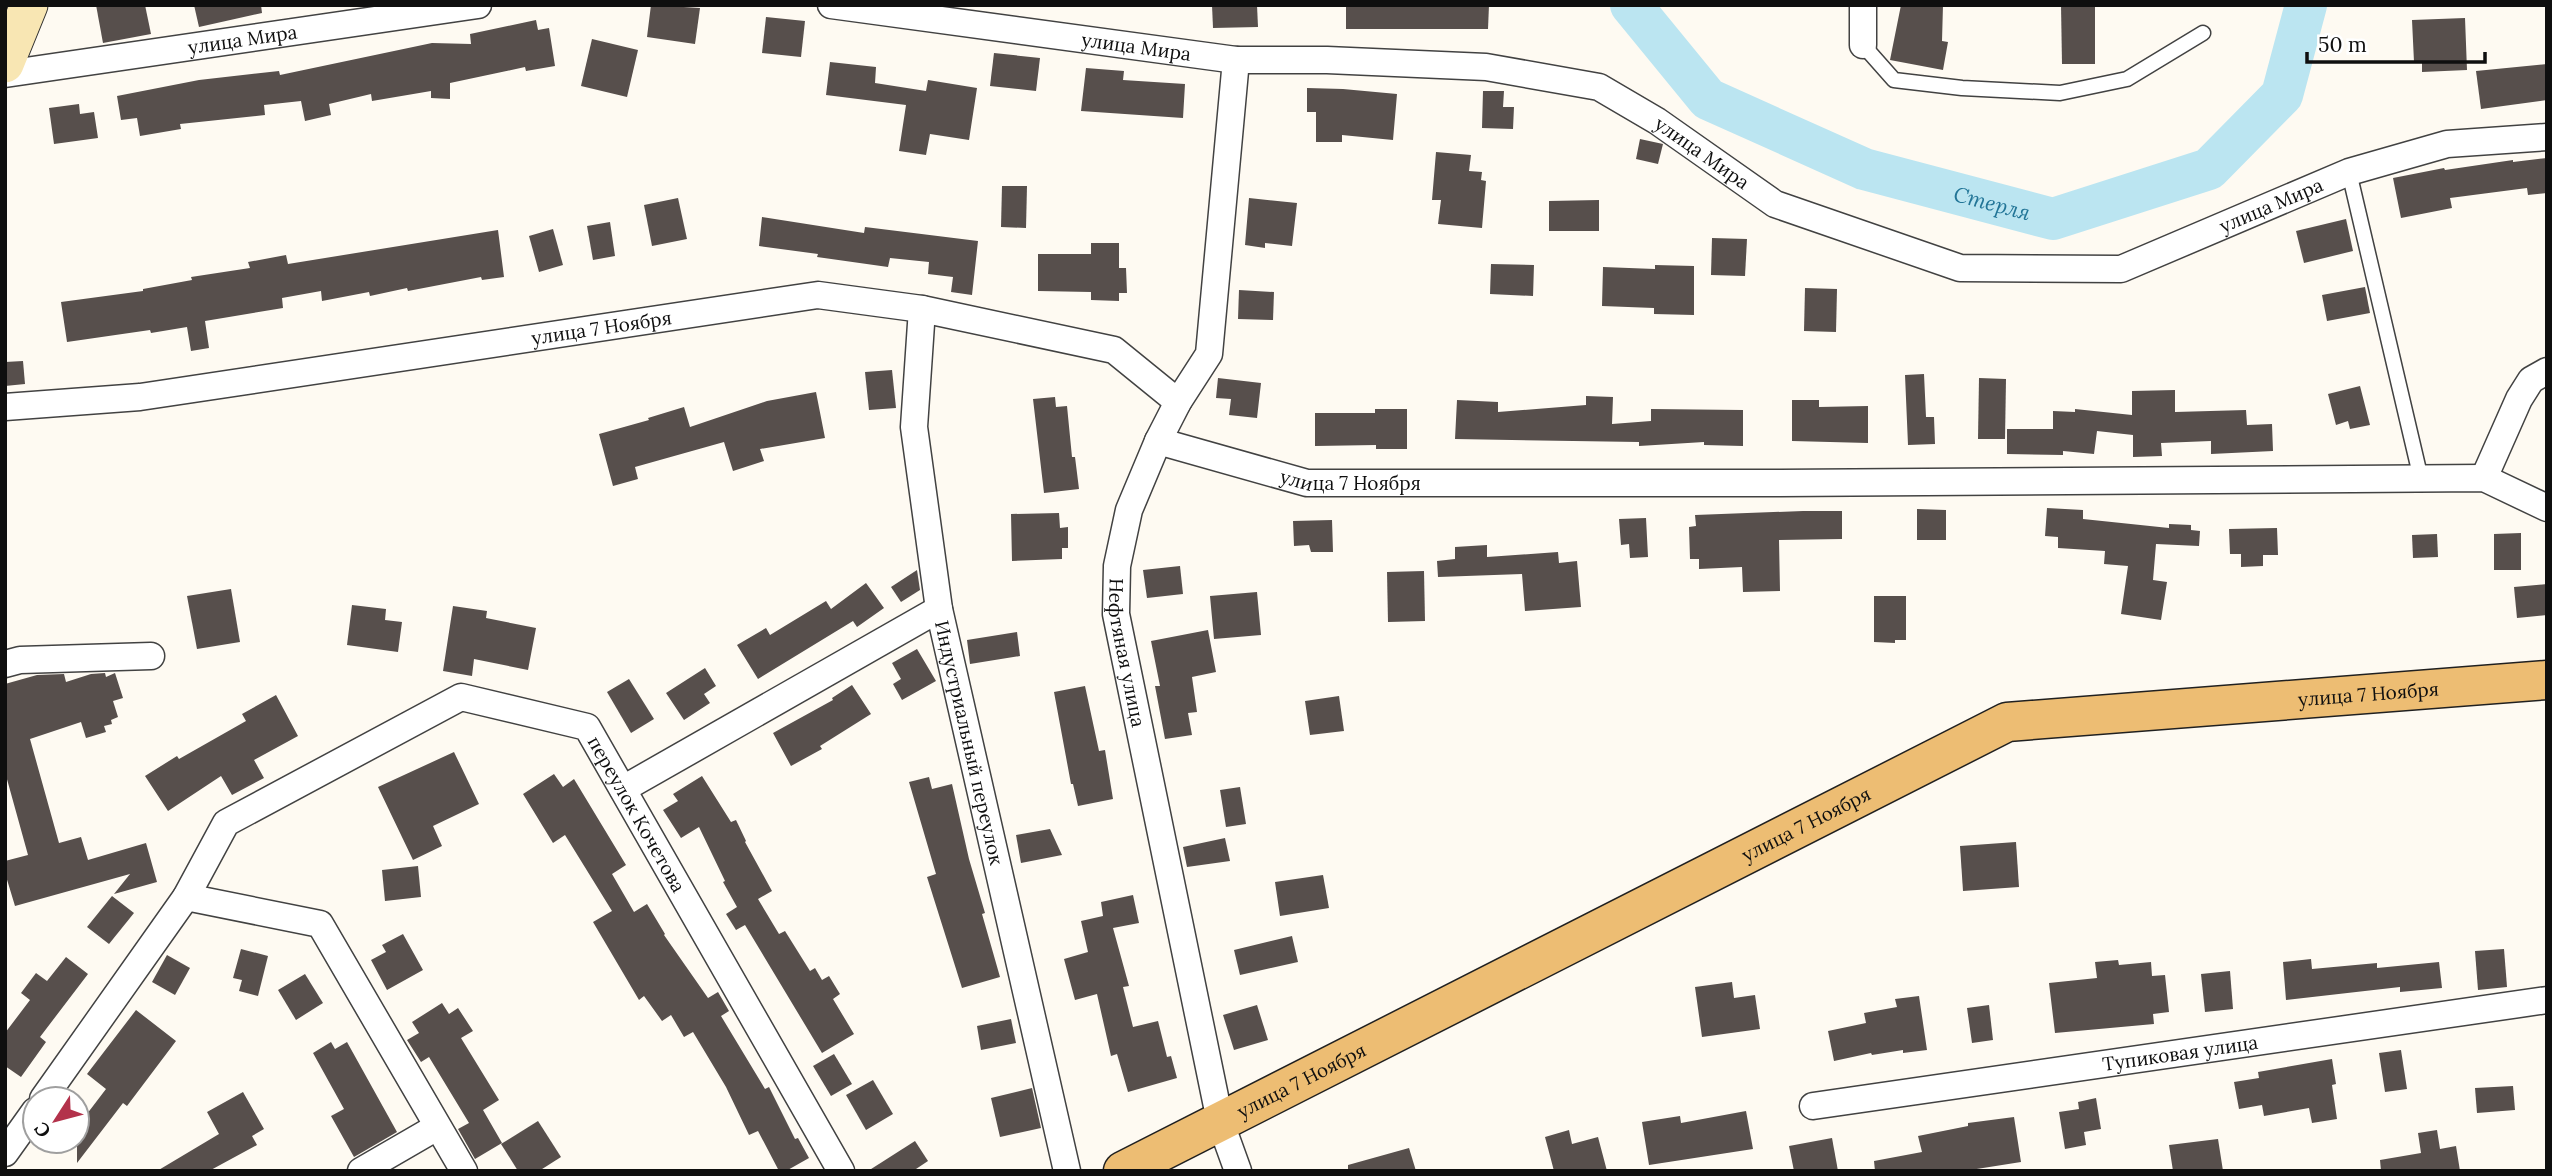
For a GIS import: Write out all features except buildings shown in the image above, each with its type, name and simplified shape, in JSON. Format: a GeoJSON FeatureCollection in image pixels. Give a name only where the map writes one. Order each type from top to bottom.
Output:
{"type":"FeatureCollection","features":[{"type":"Feature","properties":{"kind":"main road","name":"улица 7 Ноября"},"geometry":{"type":"LineString","coordinates":[[1123,1171],[2007,722],[2547,680]]}},
{"type":"Feature","properties":{"kind":"street"},"geometry":{"type":"LineString","coordinates":[[5,64],[29,5]]}},
{"type":"Feature","properties":{"kind":"street","name":"улица Мира"},"geometry":{"type":"LineString","coordinates":[[5,74],[478,5]]}},
{"type":"Feature","properties":{"kind":"street","name":"улица Мира"},"geometry":{"type":"LineString","coordinates":[[831,5],[1236,61],[1326,60],[1486,67],[1599,87],[1657,121],[1775,204],[1960,268],[2121,269],[2348,172],[2448,144],[2547,137]]}},
{"type":"Feature","properties":{"kind":"street"},"geometry":{"type":"LineString","coordinates":[[1863,5],[1863,45]]}},
{"type":"Feature","properties":{"kind":"street","name":"Нефтяная улица"},"geometry":{"type":"LineString","coordinates":[[1236,61],[1209,354],[1178,402],[1129,510],[1117,566],[1116,614],[1220,1121],[1238,1171]]}},
{"type":"Feature","properties":{"kind":"street","name":"улица 7 Ноября"},"geometry":{"type":"LineString","coordinates":[[5,407],[140,397],[818,295],[922,309],[1114,350],[1178,402]]}},
{"type":"Feature","properties":{"kind":"street","name":"Индустриальный переулок"},"geometry":{"type":"LineString","coordinates":[[922,309],[914,427],[939,609],[1067,1171]]}},
{"type":"Feature","properties":{"kind":"street"},"geometry":{"type":"LineString","coordinates":[[2484,478],[2519,399],[2531,380],[2547,371]]}},
{"type":"Feature","properties":{"kind":"street","name":"улица 7 Ноября"},"geometry":{"type":"LineString","coordinates":[[1158,441],[1307,483],[2484,478],[2547,508]]}},
{"type":"Feature","properties":{"kind":"street"},"geometry":{"type":"LineString","coordinates":[[623,789],[939,609]]}},
{"type":"Feature","properties":{"kind":"street"},"geometry":{"type":"LineString","coordinates":[[5,664],[20,660],[151,656]]}},
{"type":"Feature","properties":{"kind":"street","name":"переулок Кочетова"},"geometry":{"type":"LineString","coordinates":[[53,1085],[186,897],[226,823],[461,697],[587,727],[842,1171]]}},
{"type":"Feature","properties":{"kind":"street"},"geometry":{"type":"LineString","coordinates":[[186,897],[320,924],[464,1171]]}},
{"type":"Feature","properties":{"kind":"street","name":"Тупиковая улица"},"geometry":{"type":"LineString","coordinates":[[1813,1106],[2547,1000]]}},
{"type":"Feature","properties":{"kind":"street"},"geometry":{"type":"LineString","coordinates":[[362,1171],[437,1127]]}},
{"type":"Feature","properties":{"kind":"street"},"geometry":{"type":"LineString","coordinates":[[5,1153],[21,1131]]}},
{"type":"Feature","properties":{"kind":"lane"},"geometry":{"type":"LineString","coordinates":[[1863,45],[1894,80],[1962,88],[2060,93],[2127,79],[2203,33]]}},
{"type":"Feature","properties":{"kind":"lane"},"geometry":{"type":"LineString","coordinates":[[2348,172],[2421,479]]}},
{"type":"Feature","properties":{"kind":"waterway","name":"Стерля"},"geometry":{"type":"LineString","coordinates":[[1631,5],[1708,99],[1864,169],[2053,219],[2209,169],[2282,95],[2306,5]]}}]}
